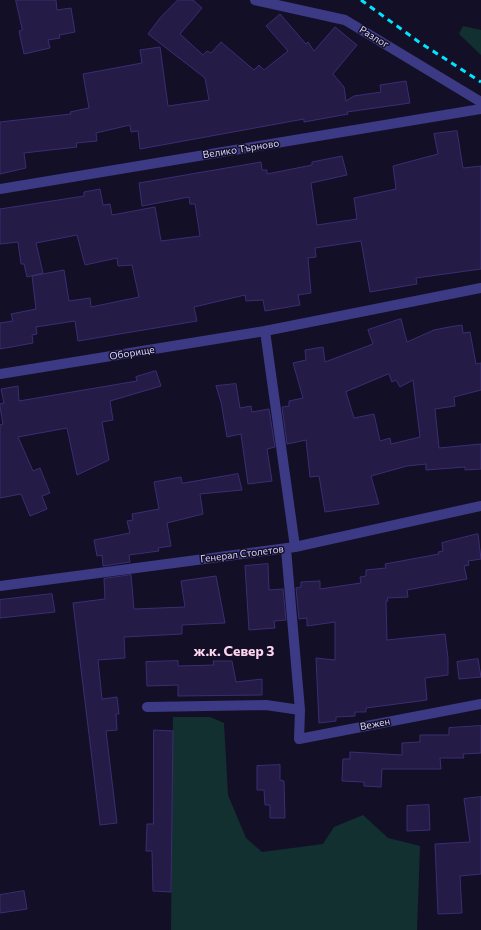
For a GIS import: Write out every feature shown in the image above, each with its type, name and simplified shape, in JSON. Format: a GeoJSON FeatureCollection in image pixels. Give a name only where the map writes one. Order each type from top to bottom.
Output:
{"type":"FeatureCollection","features":[{"type":"Feature","properties":{"kind":"street","name":"Разлог"},"geometry":{"type":"LineString","coordinates":[[255,0],[345,20],[481,102]]}},
{"type":"Feature","properties":{"kind":"street","name":"Велико Търново"},"geometry":{"type":"LineString","coordinates":[[0,189],[481,109]]}},
{"type":"Feature","properties":{"kind":"street","name":"Оборище"},"geometry":{"type":"LineString","coordinates":[[0,374],[265,331],[481,288]]}},
{"type":"Feature","properties":{"kind":"street"},"geometry":{"type":"LineString","coordinates":[[265,331],[290,548]]}},
{"type":"Feature","properties":{"kind":"street","name":"Генерал Столетов"},"geometry":{"type":"LineString","coordinates":[[0,586],[290,548],[481,506]]}},
{"type":"Feature","properties":{"kind":"street","name":"Вежен"},"geometry":{"type":"LineString","coordinates":[[290,548],[300,710],[298,740],[481,704]]}},
{"type":"Feature","properties":{"kind":"street"},"geometry":{"type":"LineString","coordinates":[[147,707],[266,706],[300,710]]}},
{"type":"Feature","properties":{"kind":"green space"},"geometry":{"type":"Polygon","coordinates":[[[463,26],[481,30],[481,55],[459,34],[463,26]]]}},
{"type":"Feature","properties":{"kind":"green space"},"geometry":{"type":"Polygon","coordinates":[[[173,717],[210,717],[224,723],[228,795],[246,838],[262,852],[323,844],[334,827],[363,815],[388,838],[420,846],[417,930],[171,930],[173,717]]]}},
{"type":"Feature","properties":{"kind":"building"},"geometry":{"type":"Polygon","coordinates":[[[16,0],[56,0],[57,10],[71,8],[75,32],[59,35],[60,38],[48,40],[50,48],[24,54],[19,31],[22,30],[16,0]]]}},
{"type":"Feature","properties":{"kind":"building"},"geometry":{"type":"Polygon","coordinates":[[[178,0],[193,0],[202,8],[180,34],[203,55],[207,51],[211,53],[221,42],[254,70],[259,65],[264,70],[288,51],[266,26],[280,14],[306,44],[308,42],[314,51],[335,27],[357,45],[333,74],[344,87],[346,101],[354,96],[381,92],[380,85],[406,81],[410,103],[347,112],[348,114],[304,122],[304,119],[140,149],[138,131],[131,132],[130,125],[96,133],[97,141],[76,143],[77,147],[24,153],[26,168],[0,174],[0,122],[71,114],[70,112],[89,108],[83,74],[142,63],[140,50],[160,47],[168,106],[209,100],[205,78],[148,34],[160,18],[178,0]]]}},
{"type":"Feature","properties":{"kind":"building"},"geometry":{"type":"Polygon","coordinates":[[[457,131],[463,168],[481,166],[481,269],[416,278],[417,284],[370,292],[361,241],[315,248],[316,257],[308,258],[311,293],[298,295],[300,305],[265,311],[263,300],[246,301],[245,295],[194,307],[197,321],[78,341],[75,321],[36,327],[37,334],[32,335],[33,343],[0,349],[0,323],[13,321],[11,314],[36,309],[32,276],[64,270],[69,301],[90,298],[91,307],[139,297],[132,265],[118,266],[117,258],[85,265],[77,235],[36,243],[43,273],[27,277],[24,264],[21,264],[18,242],[0,244],[0,209],[84,196],[84,192],[100,189],[103,205],[110,204],[112,215],[155,207],[161,241],[200,236],[195,204],[190,204],[189,197],[142,206],[139,183],[261,162],[262,170],[267,170],[267,174],[312,165],[312,162],[342,156],[347,175],[311,183],[317,225],[357,219],[354,198],[396,189],[393,166],[438,154],[434,134],[457,131]]]}},
{"type":"Feature","properties":{"kind":"building"},"geometry":{"type":"Polygon","coordinates":[[[401,319],[407,342],[434,330],[449,327],[462,325],[463,333],[470,332],[476,364],[481,363],[481,390],[454,397],[455,406],[435,409],[439,448],[481,444],[481,469],[465,470],[465,467],[426,470],[426,464],[407,466],[371,476],[379,504],[325,512],[319,476],[310,477],[306,440],[287,444],[282,407],[289,406],[289,401],[303,398],[293,363],[306,360],[305,350],[323,347],[325,362],[373,344],[368,330],[401,319]],[[389,374],[346,392],[354,418],[374,414],[380,441],[390,438],[391,444],[420,437],[413,380],[400,387],[396,380],[392,382],[389,374]]]}},
{"type":"Feature","properties":{"kind":"building"},"geometry":{"type":"Polygon","coordinates":[[[156,371],[161,386],[110,401],[113,420],[102,422],[109,460],[77,475],[67,428],[18,437],[33,471],[40,468],[50,493],[42,496],[47,509],[30,516],[21,494],[0,498],[0,425],[3,424],[0,404],[4,403],[1,389],[18,386],[19,401],[137,381],[136,377],[156,371]]]}},
{"type":"Feature","properties":{"kind":"building"},"geometry":{"type":"Polygon","coordinates":[[[236,384],[240,408],[251,406],[252,412],[269,409],[275,447],[267,449],[272,481],[248,484],[241,434],[227,437],[221,402],[216,386],[236,384]]]}},
{"type":"Feature","properties":{"kind":"building"},"geometry":{"type":"Polygon","coordinates":[[[238,474],[242,490],[200,494],[203,514],[167,523],[171,546],[158,548],[159,551],[129,555],[130,562],[103,566],[102,555],[97,556],[94,540],[130,533],[127,521],[133,520],[132,514],[159,509],[154,482],[181,477],[182,483],[238,474]]]}},
{"type":"Feature","properties":{"kind":"building"},"geometry":{"type":"Polygon","coordinates":[[[478,534],[481,559],[468,561],[469,565],[464,566],[467,579],[407,590],[408,597],[387,598],[388,601],[386,601],[387,640],[445,634],[448,658],[448,675],[425,678],[427,700],[366,708],[366,712],[355,712],[355,716],[336,717],[336,721],[319,723],[316,658],[335,660],[335,622],[307,626],[307,618],[299,619],[296,588],[301,587],[301,582],[320,581],[320,589],[361,583],[360,577],[366,576],[366,570],[386,568],[385,564],[439,554],[438,552],[443,551],[442,543],[478,534]]]}},
{"type":"Feature","properties":{"kind":"building"},"geometry":{"type":"Polygon","coordinates":[[[268,564],[269,590],[283,589],[286,620],[274,621],[275,628],[249,630],[245,566],[268,564]]]}},
{"type":"Feature","properties":{"kind":"building"},"geometry":{"type":"Polygon","coordinates":[[[131,575],[134,609],[185,607],[181,581],[216,576],[225,623],[182,625],[182,634],[124,637],[125,658],[98,660],[102,699],[117,697],[119,714],[116,714],[117,730],[106,731],[117,823],[100,825],[73,603],[105,599],[104,579],[131,575]]]}},
{"type":"Feature","properties":{"kind":"building"},"geometry":{"type":"Polygon","coordinates":[[[52,594],[55,612],[0,618],[0,600],[52,594]]]}},
{"type":"Feature","properties":{"kind":"building"},"geometry":{"type":"Polygon","coordinates":[[[478,659],[481,677],[459,679],[457,662],[478,659]]]}},
{"type":"Feature","properties":{"kind":"building"},"geometry":{"type":"Polygon","coordinates":[[[178,661],[178,666],[214,665],[213,661],[232,661],[236,682],[262,679],[262,695],[178,696],[178,685],[147,686],[146,662],[178,661]]]}},
{"type":"Feature","properties":{"kind":"building"},"geometry":{"type":"Polygon","coordinates":[[[481,726],[481,753],[463,754],[464,758],[440,758],[441,769],[382,769],[381,787],[364,786],[364,782],[342,781],[343,759],[350,759],[350,752],[402,755],[402,743],[420,742],[420,735],[449,735],[449,728],[481,726]]]}},
{"type":"Feature","properties":{"kind":"building"},"geometry":{"type":"Polygon","coordinates":[[[154,730],[173,731],[171,892],[153,891],[152,851],[146,851],[147,824],[153,824],[154,730]]]}},
{"type":"Feature","properties":{"kind":"building"},"geometry":{"type":"Polygon","coordinates":[[[280,765],[280,780],[284,781],[285,818],[270,818],[270,805],[265,805],[264,790],[257,790],[257,766],[280,765]]]}},
{"type":"Feature","properties":{"kind":"building"},"geometry":{"type":"Polygon","coordinates":[[[481,797],[481,874],[460,876],[462,913],[438,914],[435,844],[470,842],[464,799],[481,797]]]}},
{"type":"Feature","properties":{"kind":"building"},"geometry":{"type":"Polygon","coordinates":[[[429,805],[430,830],[407,831],[407,806],[429,805]]]}},
{"type":"Feature","properties":{"kind":"building"},"geometry":{"type":"Polygon","coordinates":[[[24,891],[27,909],[0,913],[0,895],[24,891]]]}},
{"type":"Feature","properties":{"kind":"railway"},"geometry":{"type":"LineString","coordinates":[[361,0],[419,42],[481,82]]}},
{"type":"Feature","properties":{"kind":"district","name":"ж.к. Север 3"},"geometry":{"type":"Point","coordinates":[234,651]}}]}
